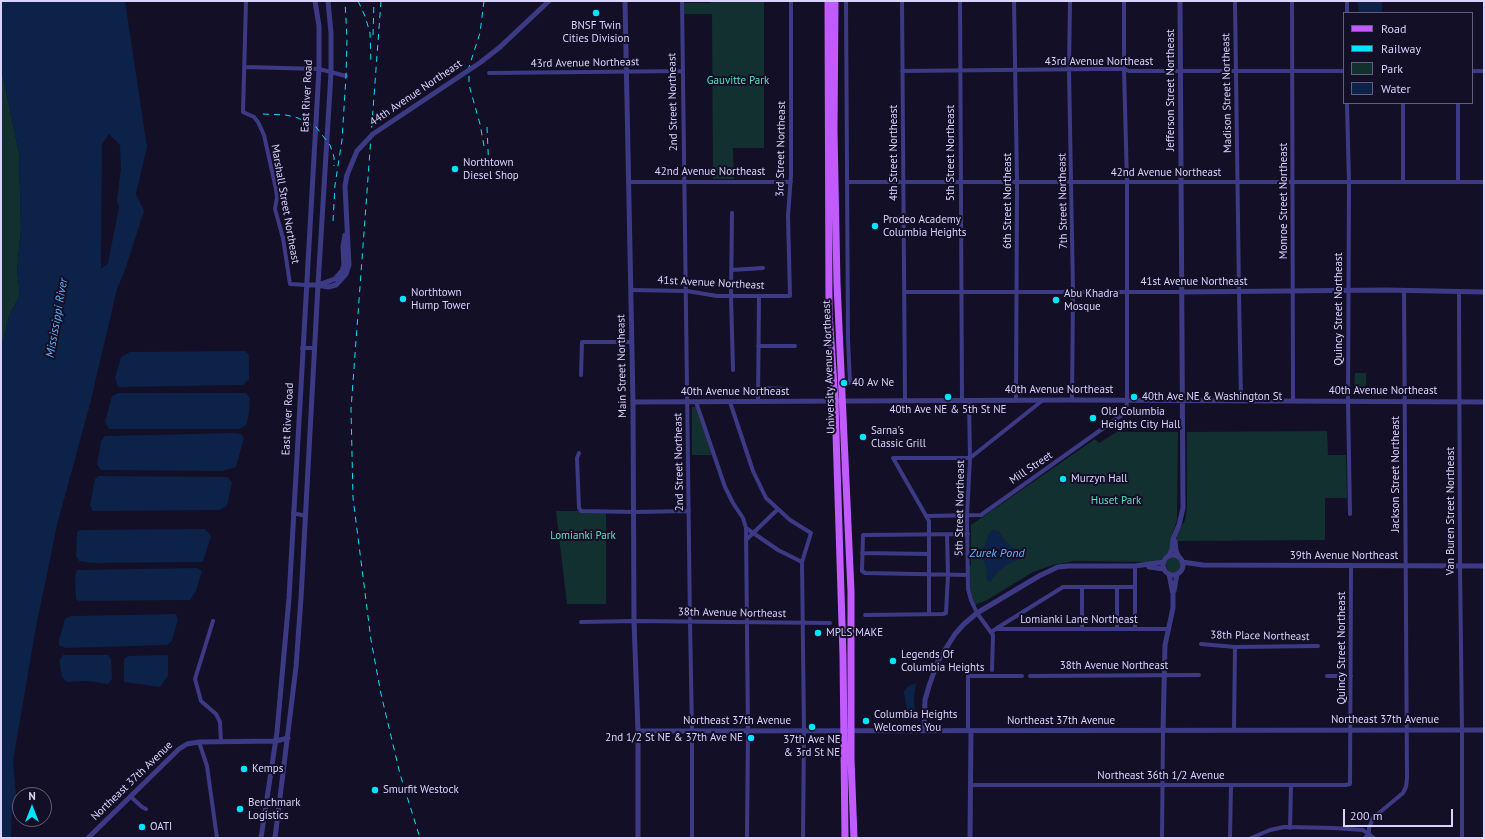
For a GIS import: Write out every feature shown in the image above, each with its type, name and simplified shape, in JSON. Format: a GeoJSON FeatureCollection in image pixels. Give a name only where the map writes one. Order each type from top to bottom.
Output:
{"type":"FeatureCollection","features":[{"type":"Feature","properties":{"kind":"main road","name":"University Avenue Northeast"},"geometry":{"type":"LineString","coordinates":[[828,1],[829,301],[838,401],[851,591],[854,838]]}},
{"type":"Feature","properties":{"kind":"main road","name":"University Avenue Northeast"},"geometry":{"type":"LineString","coordinates":[[835,1],[834,131],[846,838]]}},
{"type":"Feature","properties":{"kind":"street","name":"Marshall Street Northeast"},"geometry":{"type":"LineString","coordinates":[[246,1],[243,112],[254,117],[264,135],[276,189],[277,197],[275,209],[284,238],[290,284],[306,284]]}},
{"type":"Feature","properties":{"kind":"street","name":"East River Road"},"geometry":{"type":"LineString","coordinates":[[262,838],[276,741],[288,612],[319,69],[319,26],[315,1]]}},
{"type":"Feature","properties":{"kind":"street","name":"East River Road"},"geometry":{"type":"LineString","coordinates":[[275,838],[296,668],[306,516],[331,73],[331,32],[328,1]]}},
{"type":"Feature","properties":{"kind":"street","name":"44th Avenue Northeast"},"geometry":{"type":"LineString","coordinates":[[318,285],[325,287],[336,285],[346,274],[349,265],[345,186],[347,175],[357,152],[373,134],[481,62],[500,47],[549,1]]}},
{"type":"Feature","properties":{"kind":"street","name":"Main Street Northeast"},"geometry":{"type":"LineString","coordinates":[[625,1],[633,402],[634,621],[638,731],[638,838]]}},
{"type":"Feature","properties":{"kind":"street","name":"2nd Street Northeast"},"geometry":{"type":"LineString","coordinates":[[682,1],[683,182],[692,731],[692,838]]}},
{"type":"Feature","properties":{"kind":"street","name":"3rd Street Northeast"},"geometry":{"type":"LineString","coordinates":[[790,296],[788,216],[791,182],[792,1]]}},
{"type":"Feature","properties":{"kind":"street","name":"University Avenue Northeast"},"geometry":{"type":"LineString","coordinates":[[846,1],[848,339],[850,383]]}},
{"type":"Feature","properties":{"kind":"street","name":"4th Street Northeast"},"geometry":{"type":"LineString","coordinates":[[902,1],[905,401]]}},
{"type":"Feature","properties":{"kind":"street","name":"5th Street Northeast"},"geometry":{"type":"LineString","coordinates":[[960,1],[962,401]]}},
{"type":"Feature","properties":{"kind":"street","name":"6th Street Northeast"},"geometry":{"type":"LineString","coordinates":[[1014,1],[1017,183],[1016,400]]}},
{"type":"Feature","properties":{"kind":"street","name":"7th Street Northeast"},"geometry":{"type":"LineString","coordinates":[[1070,1],[1069,70],[1072,183],[1072,400]]}},
{"type":"Feature","properties":{"kind":"street"},"geometry":{"type":"LineString","coordinates":[[1124,1],[1127,183],[1127,400]]}},
{"type":"Feature","properties":{"kind":"street","name":"Jefferson Street Northeast"},"geometry":{"type":"LineString","coordinates":[[1169,556],[1183,508],[1183,292],[1180,1]]}},
{"type":"Feature","properties":{"kind":"street","name":"Madison Street Northeast"},"geometry":{"type":"LineString","coordinates":[[1235,1],[1238,292],[1242,400]]}},
{"type":"Feature","properties":{"kind":"street","name":"Monroe Street Northeast"},"geometry":{"type":"LineString","coordinates":[[1292,1],[1293,400]]}},
{"type":"Feature","properties":{"kind":"street"},"geometry":{"type":"LineString","coordinates":[[1347,1],[1347,12]]}},
{"type":"Feature","properties":{"kind":"street"},"geometry":{"type":"LineString","coordinates":[[245,67],[319,69],[346,76]]}},
{"type":"Feature","properties":{"kind":"street","name":"43rd Avenue Northeast"},"geometry":{"type":"LineString","coordinates":[[902,71],[1124,69],[1129,71],[1343,71]]}},
{"type":"Feature","properties":{"kind":"street"},"geometry":{"type":"LineString","coordinates":[[1473,70],[1484,70]]}},
{"type":"Feature","properties":{"kind":"street","name":"43rd Avenue Northeast"},"geometry":{"type":"LineString","coordinates":[[489,73],[682,71]]}},
{"type":"Feature","properties":{"kind":"street","name":"Quincy Street Northeast"},"geometry":{"type":"LineString","coordinates":[[1347,104],[1349,183],[1348,401],[1350,514]]}},
{"type":"Feature","properties":{"kind":"street"},"geometry":{"type":"LineString","coordinates":[[1403,104],[1403,182]]}},
{"type":"Feature","properties":{"kind":"street"},"geometry":{"type":"LineString","coordinates":[[1458,104],[1458,182]]}},
{"type":"Feature","properties":{"kind":"street","name":"42nd Avenue Northeast"},"geometry":{"type":"LineString","coordinates":[[629,182],[791,182]]}},
{"type":"Feature","properties":{"kind":"street","name":"42nd Avenue Northeast"},"geometry":{"type":"LineString","coordinates":[[847,182],[1484,182]]}},
{"type":"Feature","properties":{"kind":"street"},"geometry":{"type":"LineString","coordinates":[[732,214],[731,296],[733,370]]}},
{"type":"Feature","properties":{"kind":"street"},"geometry":{"type":"LineString","coordinates":[[731,270],[763,268]]}},
{"type":"Feature","properties":{"kind":"street"},"geometry":{"type":"LineString","coordinates":[[306,284],[318,285]]}},
{"type":"Feature","properties":{"kind":"street","name":"41st Avenue Northeast"},"geometry":{"type":"LineString","coordinates":[[631,290],[685,291],[717,296],[790,296]]}},
{"type":"Feature","properties":{"kind":"street","name":"41st Avenue Northeast"},"geometry":{"type":"LineString","coordinates":[[904,292],[1238,292],[1349,290],[1484,292]]}},
{"type":"Feature","properties":{"kind":"street","name":"Jackson Street Northeast"},"geometry":{"type":"LineString","coordinates":[[1369,834],[1369,828],[1373,818],[1399,797],[1406,787],[1407,730],[1404,290]]}},
{"type":"Feature","properties":{"kind":"street","name":"Van Buren Street Northeast"},"geometry":{"type":"LineString","coordinates":[[1460,292],[1462,838]]}},
{"type":"Feature","properties":{"kind":"street"},"geometry":{"type":"LineString","coordinates":[[758,296],[758,402]]}},
{"type":"Feature","properties":{"kind":"street"},"geometry":{"type":"LineString","coordinates":[[581,376],[582,342],[632,342]]}},
{"type":"Feature","properties":{"kind":"street"},"geometry":{"type":"LineString","coordinates":[[758,346],[795,346]]}},
{"type":"Feature","properties":{"kind":"street"},"geometry":{"type":"LineString","coordinates":[[302,348],[315,348]]}},
{"type":"Feature","properties":{"kind":"street"},"geometry":{"type":"LineString","coordinates":[[758,388],[789,389]]}},
{"type":"Feature","properties":{"kind":"street","name":"40th Avenue Northeast"},"geometry":{"type":"LineString","coordinates":[[633,402],[1016,400],[1484,402]]}},
{"type":"Feature","properties":{"kind":"street"},"geometry":{"type":"LineString","coordinates":[[929,614],[929,521],[893,458],[970,458],[1043,400]]}},
{"type":"Feature","properties":{"kind":"street","name":"Mill Street"},"geometry":{"type":"LineString","coordinates":[[926,516],[981,515],[1126,412],[1127,400]]}},
{"type":"Feature","properties":{"kind":"street","name":"5th Street Northeast"},"geometry":{"type":"LineString","coordinates":[[969,401],[970,458],[967,516],[969,596],[991,632]]}},
{"type":"Feature","properties":{"kind":"street"},"geometry":{"type":"LineString","coordinates":[[696,402],[725,487],[743,518],[746,528],[748,838]]}},
{"type":"Feature","properties":{"kind":"street"},"geometry":{"type":"LineString","coordinates":[[730,402],[753,471],[766,498],[790,520],[811,533],[802,562],[804,731],[803,838]]}},
{"type":"Feature","properties":{"kind":"street"},"geometry":{"type":"LineString","coordinates":[[578,453],[579,508],[581,511],[689,511]]}},
{"type":"Feature","properties":{"kind":"street"},"geometry":{"type":"LineString","coordinates":[[746,540],[778,509]]}},
{"type":"Feature","properties":{"kind":"street"},"geometry":{"type":"LineString","coordinates":[[293,513],[306,516]]}},
{"type":"Feature","properties":{"kind":"street"},"geometry":{"type":"LineString","coordinates":[[746,528],[778,550],[802,562]]}},
{"type":"Feature","properties":{"kind":"street"},"geometry":{"type":"LineString","coordinates":[[865,616],[946,613],[948,575],[947,534]]}},
{"type":"Feature","properties":{"kind":"street"},"geometry":{"type":"LineString","coordinates":[[968,534],[863,535],[862,553],[862,570],[865,572],[968,575]]}},
{"type":"Feature","properties":{"kind":"street"},"geometry":{"type":"LineString","coordinates":[[1173,594],[1177,574],[1182,569],[1180,559],[1176,552],[1174,537]]}},
{"type":"Feature","properties":{"kind":"street"},"geometry":{"type":"LineString","coordinates":[[862,553],[929,554]]}},
{"type":"Feature","properties":{"kind":"street"},"geometry":{"type":"LineString","coordinates":[[1164,569],[1164,562],[1169,556],[1176,556],[1180,559]]}},
{"type":"Feature","properties":{"kind":"street","name":"39th Avenue Northeast"},"geometry":{"type":"LineString","coordinates":[[1180,559],[1203,565]]}},
{"type":"Feature","properties":{"kind":"street"},"geometry":{"type":"LineString","coordinates":[[1137,566],[1164,562]]}},
{"type":"Feature","properties":{"kind":"street","name":"39th Avenue Northeast"},"geometry":{"type":"LineString","coordinates":[[1182,569],[1203,565],[1484,566]]}},
{"type":"Feature","properties":{"kind":"street"},"geometry":{"type":"LineString","coordinates":[[1135,629],[1135,587],[1137,566]]}},
{"type":"Feature","properties":{"kind":"street"},"geometry":{"type":"LineString","coordinates":[[924,731],[925,700],[938,661],[955,634],[964,624],[978,613],[1039,576],[1058,567],[1137,566],[1164,569],[1169,574],[1173,594],[1173,608],[1165,645],[1162,838]]}},
{"type":"Feature","properties":{"kind":"street","name":"Quincy Street Northeast"},"geometry":{"type":"LineString","coordinates":[[1350,784],[1351,566]]}},
{"type":"Feature","properties":{"kind":"street"},"geometry":{"type":"LineString","coordinates":[[1169,574],[1177,574]]}},
{"type":"Feature","properties":{"kind":"street"},"geometry":{"type":"LineString","coordinates":[[992,670],[993,635],[991,632],[1058,589],[1063,587],[1135,587]]}},
{"type":"Feature","properties":{"kind":"street"},"geometry":{"type":"LineString","coordinates":[[1082,587],[1082,629]]}},
{"type":"Feature","properties":{"kind":"street"},"geometry":{"type":"LineString","coordinates":[[1117,587],[1117,629]]}},
{"type":"Feature","properties":{"kind":"street"},"geometry":{"type":"LineString","coordinates":[[213,621],[196,679],[200,701],[216,714],[220,722],[221,742]]}},
{"type":"Feature","properties":{"kind":"street","name":"38th Avenue Northeast"},"geometry":{"type":"LineString","coordinates":[[581,622],[690,621],[830,623]]}},
{"type":"Feature","properties":{"kind":"street","name":"Lomianki Lane Northeast"},"geometry":{"type":"LineString","coordinates":[[996,629],[1169,629]]}},
{"type":"Feature","properties":{"kind":"street","name":"38th Place Northeast"},"geometry":{"type":"LineString","coordinates":[[1201,644],[1235,647],[1318,646]]}},
{"type":"Feature","properties":{"kind":"street"},"geometry":{"type":"LineString","coordinates":[[1234,730],[1235,647]]}},
{"type":"Feature","properties":{"kind":"street","name":"38th Avenue Northeast"},"geometry":{"type":"LineString","coordinates":[[1030,676],[1199,675]]}},
{"type":"Feature","properties":{"kind":"street"},"geometry":{"type":"LineString","coordinates":[[970,838],[971,785],[968,676],[1022,676]]}},
{"type":"Feature","properties":{"kind":"street"},"geometry":{"type":"LineString","coordinates":[[1327,676],[1351,676]]}},
{"type":"Feature","properties":{"kind":"street","name":"Northeast 37th Avenue"},"geometry":{"type":"LineString","coordinates":[[638,731],[1484,730]]}},
{"type":"Feature","properties":{"kind":"street","name":"Northeast 37th Avenue"},"geometry":{"type":"LineString","coordinates":[[88,838],[182,746],[200,742],[276,741],[288,738]]}},
{"type":"Feature","properties":{"kind":"street"},"geometry":{"type":"LineString","coordinates":[[200,742],[207,766],[217,838]]}},
{"type":"Feature","properties":{"kind":"street","name":"Northeast 36th 1/2 Avenue"},"geometry":{"type":"LineString","coordinates":[[971,785],[1162,786],[1350,784]]}},
{"type":"Feature","properties":{"kind":"street"},"geometry":{"type":"LineString","coordinates":[[1230,838],[1231,785]]}},
{"type":"Feature","properties":{"kind":"street"},"geometry":{"type":"LineString","coordinates":[[1290,828],[1291,785]]}},
{"type":"Feature","properties":{"kind":"street"},"geometry":{"type":"LineString","coordinates":[[130,796],[146,809]]}},
{"type":"Feature","properties":{"kind":"street"},"geometry":{"type":"LineString","coordinates":[[1251,838],[1277,828],[1334,828],[1363,830],[1374,838]]}},
{"type":"Feature","properties":{"kind":"street"},"geometry":{"type":"LineString","coordinates":[[1365,838],[1369,834]]}},
{"type":"Feature","properties":{"kind":"green space","name":"Gauvitte Park"},"geometry":{"type":"Polygon","coordinates":[[[711,1],[764,1],[764,148],[733,148],[734,179],[713,179],[712,14],[683,14],[683,3],[711,3],[711,1]]]}},
{"type":"Feature","properties":{"kind":"green space"},"geometry":{"type":"Polygon","coordinates":[[[1,62],[19,153],[21,229],[17,271],[20,295],[9,316],[1,350],[1,62]]]}},
{"type":"Feature","properties":{"kind":"green space"},"geometry":{"type":"Polygon","coordinates":[[[1355,373],[1366,373],[1366,391],[1354,391],[1355,373]]]}},
{"type":"Feature","properties":{"kind":"green space"},"geometry":{"type":"Polygon","coordinates":[[[692,407],[696,407],[712,455],[692,455],[692,407]]]}},
{"type":"Feature","properties":{"kind":"green space"},"geometry":{"type":"Polygon","coordinates":[[[1327,431],[1328,455],[1346,455],[1347,498],[1325,498],[1325,540],[1176,541],[1177,534],[1185,520],[1187,508],[1187,432],[1327,431]]]}},
{"type":"Feature","properties":{"kind":"green space","name":"Huset Park"},"geometry":{"type":"Polygon","coordinates":[[[1117,432],[1178,432],[1177,520],[1171,538],[1168,556],[1158,561],[1144,563],[1075,561],[1053,565],[1033,572],[987,600],[975,605],[970,591],[969,568],[971,565],[971,525],[1095,439],[1099,443],[1117,432]]]}},
{"type":"Feature","properties":{"kind":"green space","name":"Lomianki Park"},"geometry":{"type":"Polygon","coordinates":[[[556,511],[606,511],[606,604],[567,604],[556,511]]]}},
{"type":"Feature","properties":{"kind":"green space"},"geometry":{"type":"Polygon","coordinates":[[[1174,557],[1180,559],[1182,565],[1180,571],[1174,573],[1168,571],[1166,565],[1168,559],[1174,557]]]}},
{"type":"Feature","properties":{"kind":"water","name":"Mississippi River"},"geometry":{"type":"Polygon","coordinates":[[[1,1],[125,1],[147,147],[136,194],[144,211],[125,270],[117,289],[90,404],[57,525],[36,627],[13,761],[15,787],[12,787],[11,838],[1,838],[1,350],[9,316],[20,295],[17,271],[21,229],[19,153],[1,62],[1,1]],[[109,134],[102,144],[101,269],[108,263],[119,207],[117,200],[121,168],[120,145],[109,134]]]}},
{"type":"Feature","properties":{"kind":"water"},"geometry":{"type":"Polygon","coordinates":[[[1357,1],[1382,1],[1382,12],[1359,12],[1357,1]]]}},
{"type":"Feature","properties":{"kind":"water"},"geometry":{"type":"Polygon","coordinates":[[[245,351],[249,355],[249,379],[243,385],[118,387],[115,378],[121,357],[130,352],[245,351]]]}},
{"type":"Feature","properties":{"kind":"water"},"geometry":{"type":"Polygon","coordinates":[[[118,393],[246,393],[250,398],[249,413],[246,425],[240,429],[109,429],[105,422],[112,396],[118,393]]]}},
{"type":"Feature","properties":{"kind":"water"},"geometry":{"type":"Polygon","coordinates":[[[241,434],[244,438],[236,467],[223,471],[101,470],[97,464],[101,441],[105,436],[241,434]]]}},
{"type":"Feature","properties":{"kind":"water"},"geometry":{"type":"Polygon","coordinates":[[[99,476],[227,477],[232,482],[227,506],[220,510],[93,511],[90,505],[95,479],[99,476]]]}},
{"type":"Feature","properties":{"kind":"water"},"geometry":{"type":"Polygon","coordinates":[[[205,529],[211,536],[203,562],[92,563],[79,561],[76,556],[77,532],[81,530],[205,529]]]}},
{"type":"Feature","properties":{"kind":"water","name":"Zurek Pond"},"geometry":{"type":"Polygon","coordinates":[[[992,530],[999,531],[1005,541],[1022,556],[999,571],[990,582],[986,580],[987,571],[982,557],[983,548],[988,534],[992,530]]]}},
{"type":"Feature","properties":{"kind":"water"},"geometry":{"type":"Polygon","coordinates":[[[197,568],[202,571],[196,591],[190,600],[79,601],[76,599],[75,576],[77,570],[197,568]]]}},
{"type":"Feature","properties":{"kind":"water"},"geometry":{"type":"Polygon","coordinates":[[[176,614],[178,619],[172,641],[167,645],[65,648],[59,645],[65,619],[71,616],[176,614]]]}},
{"type":"Feature","properties":{"kind":"water"},"geometry":{"type":"Polygon","coordinates":[[[63,655],[108,655],[111,659],[112,679],[108,684],[87,681],[67,682],[62,677],[59,661],[63,655]]]}},
{"type":"Feature","properties":{"kind":"water"},"geometry":{"type":"Polygon","coordinates":[[[168,655],[168,676],[160,687],[124,682],[124,659],[128,656],[168,655]]]}},
{"type":"Feature","properties":{"kind":"water"},"geometry":{"type":"Polygon","coordinates":[[[916,683],[914,698],[915,717],[909,719],[905,718],[907,709],[904,692],[908,686],[916,683]]]}},
{"type":"Feature","properties":{"kind":"railway"},"geometry":{"type":"LineString","coordinates":[[333,221],[335,185],[342,140],[346,76],[347,39],[345,1]]}},
{"type":"Feature","properties":{"kind":"railway"},"geometry":{"type":"LineString","coordinates":[[358,1],[365,16],[370,33],[371,63]]}},
{"type":"Feature","properties":{"kind":"railway"},"geometry":{"type":"LineString","coordinates":[[373,35],[374,1]]}},
{"type":"Feature","properties":{"kind":"railway"},"geometry":{"type":"LineString","coordinates":[[381,1],[351,409],[353,498],[371,640],[381,694],[400,774],[420,838]]}},
{"type":"Feature","properties":{"kind":"railway"},"geometry":{"type":"LineString","coordinates":[[484,1],[480,33],[469,67],[469,85],[480,124],[484,146]]}},
{"type":"Feature","properties":{"kind":"railway"},"geometry":{"type":"LineString","coordinates":[[263,114],[286,115],[298,118],[316,127],[330,145],[334,157],[334,166]]}},
{"type":"Feature","properties":{"kind":"railway"},"geometry":{"type":"LineString","coordinates":[[487,127],[489,172]]}},
{"type":"Feature","properties":{"kind":"place","name":"BNSF Twin Cities Division"},"geometry":{"type":"Point","coordinates":[596,13]}},
{"type":"Feature","properties":{"kind":"place","name":"Northtown Diesel Shop"},"geometry":{"type":"Point","coordinates":[455,169]}},
{"type":"Feature","properties":{"kind":"place","name":"Prodeo Academy Columbia Heights"},"geometry":{"type":"Point","coordinates":[875,226]}},
{"type":"Feature","properties":{"kind":"place","name":"Northtown Hump Tower"},"geometry":{"type":"Point","coordinates":[403,299]}},
{"type":"Feature","properties":{"kind":"place","name":"Abu Khadra Mosque"},"geometry":{"type":"Point","coordinates":[1056,300]}},
{"type":"Feature","properties":{"kind":"place","name":"40 Av Ne"},"geometry":{"type":"Point","coordinates":[844,383]}},
{"type":"Feature","properties":{"kind":"place","name":"40th Ave NE & 5th St NE"},"geometry":{"type":"Point","coordinates":[948,397]}},
{"type":"Feature","properties":{"kind":"place","name":"40th Ave NE & Washington St"},"geometry":{"type":"Point","coordinates":[1134,397]}},
{"type":"Feature","properties":{"kind":"place","name":"Old Columbia Heights City Hall"},"geometry":{"type":"Point","coordinates":[1093,418]}},
{"type":"Feature","properties":{"kind":"place","name":"Sarna's Classic Grill"},"geometry":{"type":"Point","coordinates":[863,437]}},
{"type":"Feature","properties":{"kind":"place","name":"Murzyn Hall"},"geometry":{"type":"Point","coordinates":[1063,479]}},
{"type":"Feature","properties":{"kind":"place","name":"MPLS MAKE"},"geometry":{"type":"Point","coordinates":[818,633]}},
{"type":"Feature","properties":{"kind":"place","name":"Legends Of Columbia Heights"},"geometry":{"type":"Point","coordinates":[893,661]}},
{"type":"Feature","properties":{"kind":"place","name":"Columbia Heights Welcomes You"},"geometry":{"type":"Point","coordinates":[866,721]}},
{"type":"Feature","properties":{"kind":"place","name":"37th Ave NE & 3rd St NE"},"geometry":{"type":"Point","coordinates":[812,727]}},
{"type":"Feature","properties":{"kind":"place","name":"2nd 1/2 St NE & 37th Ave NE"},"geometry":{"type":"Point","coordinates":[751,738]}},
{"type":"Feature","properties":{"kind":"place","name":"Kemps"},"geometry":{"type":"Point","coordinates":[244,769]}},
{"type":"Feature","properties":{"kind":"place","name":"Smurfit Westock"},"geometry":{"type":"Point","coordinates":[375,790]}},
{"type":"Feature","properties":{"kind":"place","name":"Benchmark Logistics"},"geometry":{"type":"Point","coordinates":[240,809]}},
{"type":"Feature","properties":{"kind":"place","name":"OATI"},"geometry":{"type":"Point","coordinates":[142,827]}}]}
